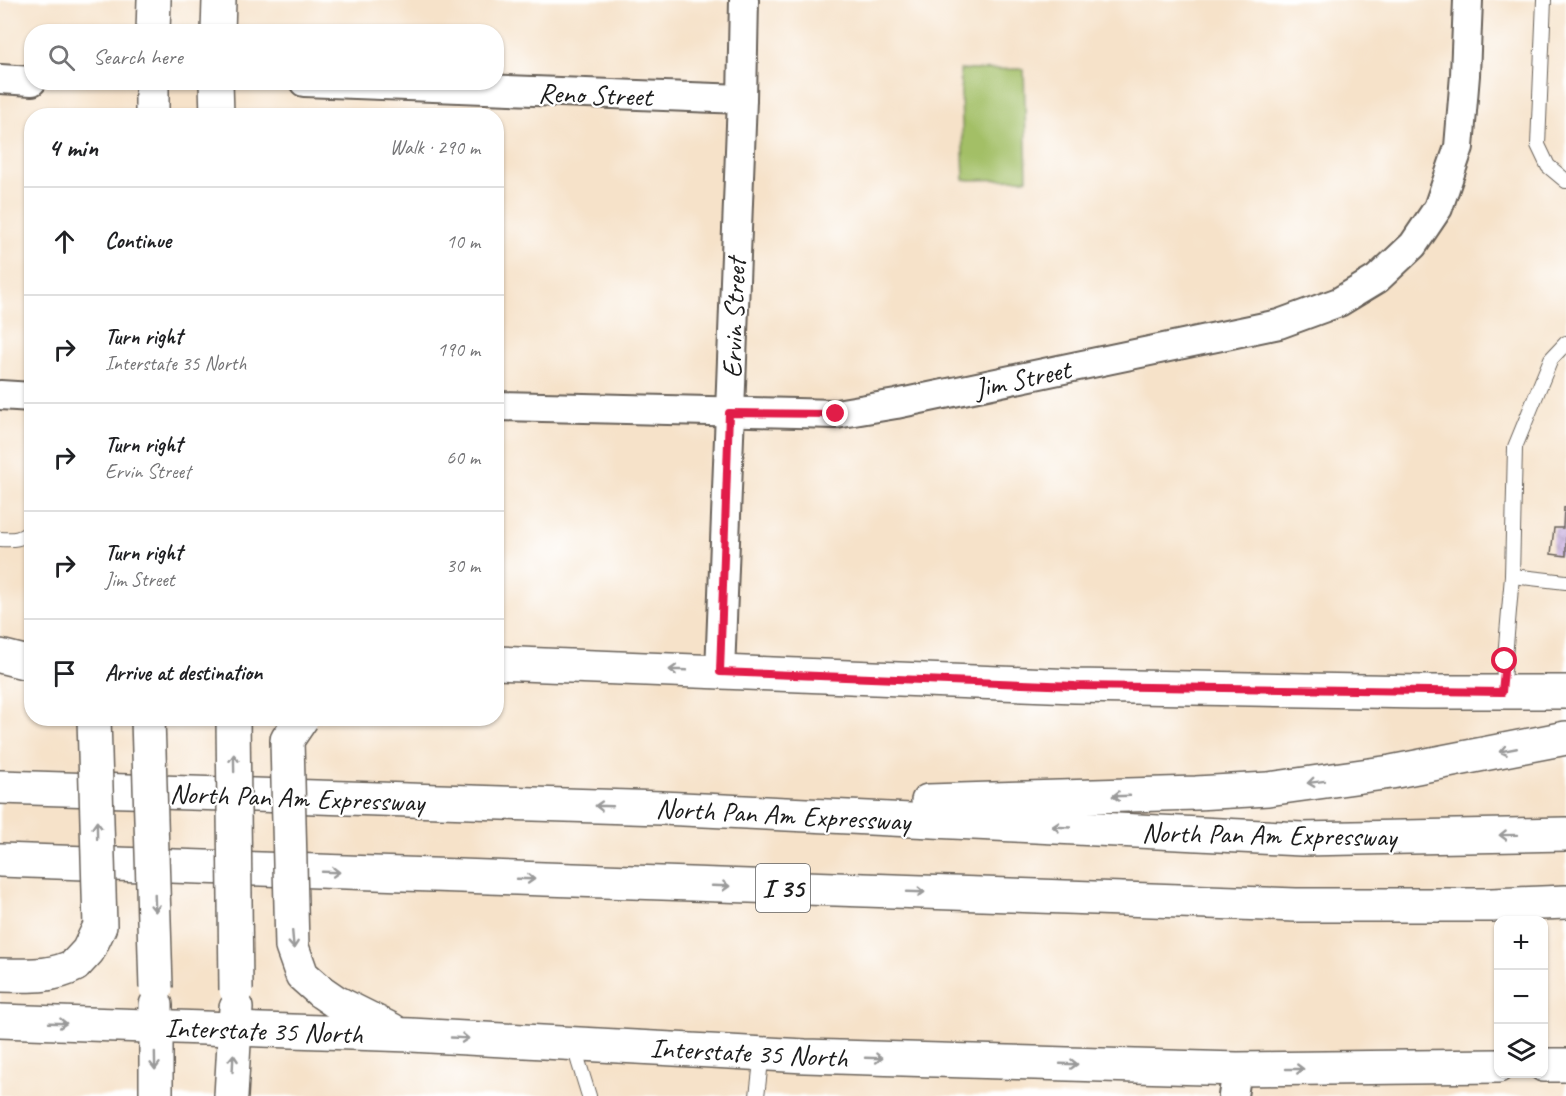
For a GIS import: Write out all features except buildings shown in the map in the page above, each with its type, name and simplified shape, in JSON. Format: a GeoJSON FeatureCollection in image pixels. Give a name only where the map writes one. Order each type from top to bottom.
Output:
{"type":"FeatureCollection","features":[{"type":"Feature","properties":{"kind":"main road"},"geometry":{"type":"LineString","coordinates":[[153,24],[154,0]]}},
{"type":"Feature","properties":{"kind":"main road"},"geometry":{"type":"LineString","coordinates":[[218,24],[219,0]]}},
{"type":"Feature","properties":{"kind":"main road"},"geometry":{"type":"LineString","coordinates":[[152,90],[152,108]]}},
{"type":"Feature","properties":{"kind":"main road"},"geometry":{"type":"LineString","coordinates":[[216,90],[217,108]]}},
{"type":"Feature","properties":{"kind":"main road"},"geometry":{"type":"LineString","coordinates":[[0,640],[24,642]]}},
{"type":"Feature","properties":{"kind":"main road"},"geometry":{"type":"LineString","coordinates":[[0,656],[24,662]]}},
{"type":"Feature","properties":{"kind":"main road"},"geometry":{"type":"LineString","coordinates":[[504,663],[1075,686],[1566,692]]}},
{"type":"Feature","properties":{"kind":"main road"},"geometry":{"type":"LineString","coordinates":[[0,975],[37,976],[62,972],[75,965],[88,951],[100,926],[94,726]]}},
{"type":"Feature","properties":{"kind":"main road"},"geometry":{"type":"LineString","coordinates":[[148,726],[156,988],[156,1096]]}},
{"type":"Feature","properties":{"kind":"main road"},"geometry":{"type":"LineString","coordinates":[[231,1096],[236,990],[233,726]]}},
{"type":"Feature","properties":{"kind":"main road"},"geometry":{"type":"LineString","coordinates":[[297,726],[288,740],[292,946],[302,975],[320,991],[336,1002],[402,1035]]}},
{"type":"Feature","properties":{"kind":"main road"},"geometry":{"type":"LineString","coordinates":[[662,808],[1109,796],[1268,789],[1391,772],[1566,738]]}},
{"type":"Feature","properties":{"kind":"main road","name":"North Pan Am Expressway"},"geometry":{"type":"LineString","coordinates":[[0,785],[78,790],[662,808],[1302,839],[1566,834]]}},
{"type":"Feature","properties":{"kind":"main road","name":"I 35"},"geometry":{"type":"LineString","coordinates":[[0,860],[1284,905],[1480,905],[1566,902]]}},
{"type":"Feature","properties":{"kind":"main road"},"geometry":{"type":"LineString","coordinates":[[0,868],[68,863]]}},
{"type":"Feature","properties":{"kind":"main road","name":"Interstate 35 North"},"geometry":{"type":"LineString","coordinates":[[0,1021],[402,1035],[762,1053],[1235,1083],[1494,1066]]}},
{"type":"Feature","properties":{"kind":"main road"},"geometry":{"type":"LineString","coordinates":[[1548,1065],[1566,1065]]}},
{"type":"Feature","properties":{"kind":"street","name":"Ervin Street"},"geometry":{"type":"LineString","coordinates":[[720,672],[744,0]]}},
{"type":"Feature","properties":{"kind":"street","name":"Jim Street"},"geometry":{"type":"LineString","coordinates":[[504,406],[836,414],[896,404],[1279,324],[1339,303],[1377,279],[1413,245],[1438,208],[1459,147],[1468,0]]}},
{"type":"Feature","properties":{"kind":"street"},"geometry":{"type":"LineString","coordinates":[[0,79],[24,80]]}},
{"type":"Feature","properties":{"kind":"street","name":"Reno Street"},"geometry":{"type":"LineString","coordinates":[[504,90],[742,99]]}},
{"type":"Feature","properties":{"kind":"street"},"geometry":{"type":"LineString","coordinates":[[0,395],[24,396]]}},
{"type":"Feature","properties":{"kind":"lane"},"geometry":{"type":"LineString","coordinates":[[1544,0],[1538,145],[1548,166],[1566,181]]}},
{"type":"Feature","properties":{"kind":"lane"},"geometry":{"type":"LineString","coordinates":[[1502,692],[1512,576],[1515,447],[1551,359],[1566,343]]}},
{"type":"Feature","properties":{"kind":"lane"},"geometry":{"type":"LineString","coordinates":[[0,539],[16,540],[24,536]]}},
{"type":"Feature","properties":{"kind":"lane"},"geometry":{"type":"LineString","coordinates":[[1512,576],[1566,582]]}},
{"type":"Feature","properties":{"kind":"lane"},"geometry":{"type":"LineString","coordinates":[[573,1044],[589,1096]]}},
{"type":"Feature","properties":{"kind":"lane"},"geometry":{"type":"LineString","coordinates":[[757,1096],[762,1053]]}},
{"type":"Feature","properties":{"kind":"green space"},"geometry":{"type":"Polygon","coordinates":[[[1024,69],[1027,179],[964,180],[960,70],[1024,69]]]}},
{"type":"Feature","properties":{"kind":"route"},"geometry":{"type":"LineString","coordinates":[[836,414],[729,413],[720,672],[1075,686],[1502,692],[1505,661]]}}]}
